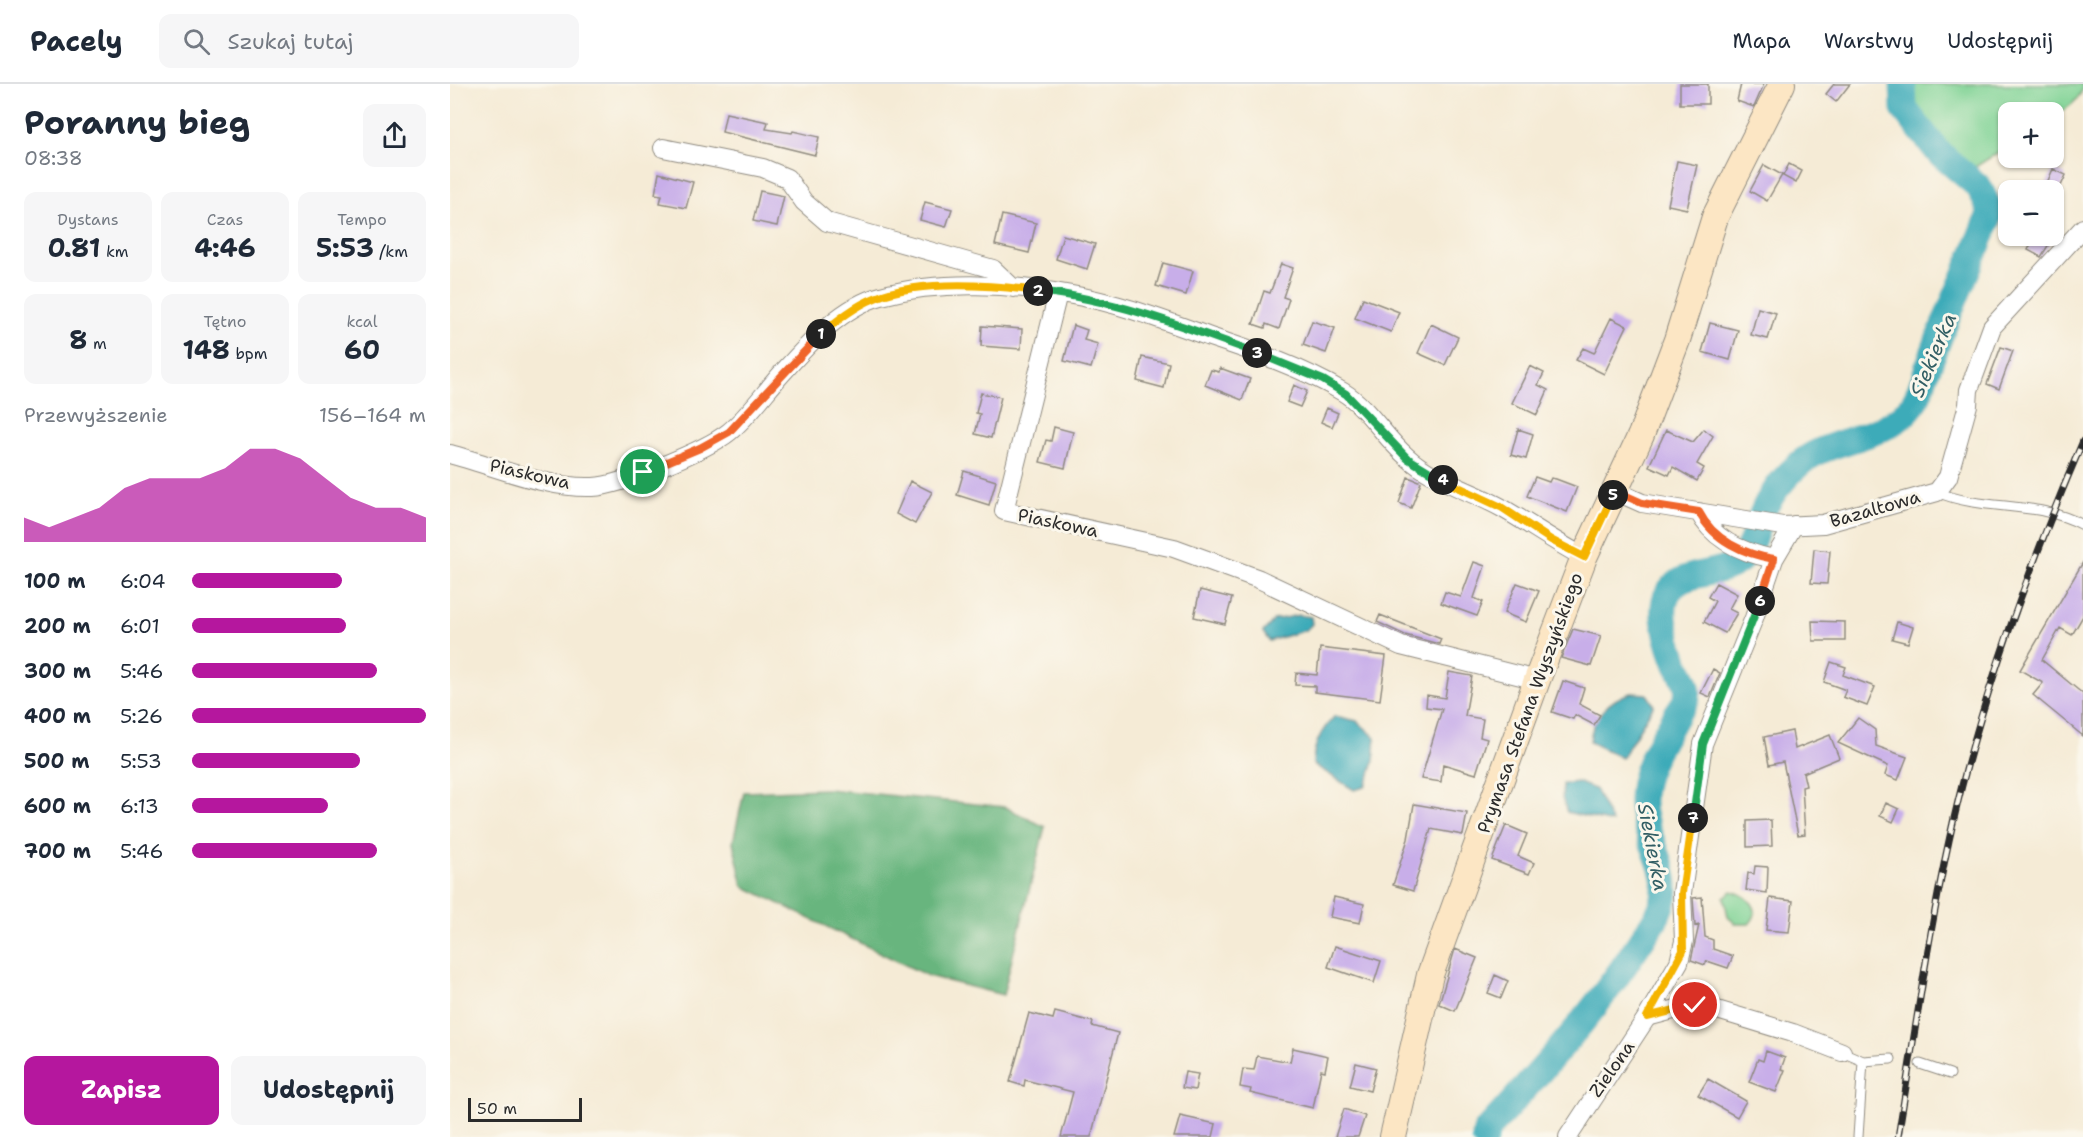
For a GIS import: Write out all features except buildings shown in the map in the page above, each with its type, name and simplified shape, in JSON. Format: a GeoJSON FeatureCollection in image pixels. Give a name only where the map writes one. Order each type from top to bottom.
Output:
{"type":"FeatureCollection","features":[{"type":"Feature","properties":{"kind":"main road","name":"Prymasa Stefana Wyszyńskiego"},"geometry":{"type":"LineString","coordinates":[[1393,1137],[1430,975],[1537,680],[1584,557],[1641,435],[1679,336],[1715,217],[1782,84]]}},
{"type":"Feature","properties":{"kind":"street"},"geometry":{"type":"LineString","coordinates":[[663,148],[763,168],[787,178],[804,202],[827,222],[993,269],[1013,288]]}},
{"type":"Feature","properties":{"kind":"street","name":"Bazaltowa"},"geometry":{"type":"LineString","coordinates":[[1615,491],[1642,503],[1789,526],[1823,524],[1936,492],[1948,477],[1968,405],[1969,390],[1992,327],[2083,228]]}},
{"type":"Feature","properties":{"kind":"street","name":"Piaskowa"},"geometry":{"type":"LineString","coordinates":[[450,454],[564,484],[593,487],[617,483],[700,448],[729,432],[820,335],[861,304],[877,297],[931,288],[1013,288],[1058,293],[1112,305],[1282,362],[1323,380],[1355,400],[1407,458],[1443,480],[1501,507],[1551,540],[1584,557]]}},
{"type":"Feature","properties":{"kind":"street","name":"Piaskowa"},"geometry":{"type":"LineString","coordinates":[[1058,293],[1004,511],[1174,548],[1259,579],[1401,646],[1537,680]]}},
{"type":"Feature","properties":{"kind":"street"},"geometry":{"type":"LineString","coordinates":[[1699,512],[1706,527],[1729,543],[1755,556],[1774,559]]}},
{"type":"Feature","properties":{"kind":"street","name":"Zielona"},"geometry":{"type":"LineString","coordinates":[[1568,1137],[1647,1017],[1683,951],[1682,893],[1703,744],[1754,618],[1774,559],[1789,526]]}},
{"type":"Feature","properties":{"kind":"street"},"geometry":{"type":"LineString","coordinates":[[1647,1017],[1688,1006],[1704,1006],[1793,1033],[1842,1052]]}},
{"type":"Feature","properties":{"kind":"lane"},"geometry":{"type":"LineString","coordinates":[[1936,492],[1954,500],[1989,507],[2053,512],[2083,525]]}},
{"type":"Feature","properties":{"kind":"lane"},"geometry":{"type":"LineString","coordinates":[[1842,1052],[1863,1060],[1891,1059]]}},
{"type":"Feature","properties":{"kind":"lane"},"geometry":{"type":"LineString","coordinates":[[1858,1137],[1863,1060]]}},
{"type":"Feature","properties":{"kind":"lane"},"geometry":{"type":"LineString","coordinates":[[1920,1064],[1950,1074]]}},
{"type":"Feature","properties":{"kind":"green space"},"geometry":{"type":"Polygon","coordinates":[[[1912,84],[2083,84],[2077,99],[2064,110],[2064,102],[1998,102],[1998,152],[1969,171],[1927,132],[1914,113],[1911,98],[1912,84]]]}},
{"type":"Feature","properties":{"kind":"green space"},"geometry":{"type":"Polygon","coordinates":[[[827,789],[1005,807],[1045,827],[1003,995],[928,976],[743,886],[733,842],[744,792],[827,789]]]}},
{"type":"Feature","properties":{"kind":"green space"},"geometry":{"type":"Polygon","coordinates":[[[1732,891],[1744,896],[1752,904],[1755,913],[1749,924],[1736,924],[1728,917],[1724,897],[1732,891]]]}},
{"type":"Feature","properties":{"kind":"water"},"geometry":{"type":"Polygon","coordinates":[[[1299,615],[1311,617],[1312,624],[1306,630],[1269,641],[1263,632],[1274,620],[1299,615]]]}},
{"type":"Feature","properties":{"kind":"water"},"geometry":{"type":"Polygon","coordinates":[[[1631,693],[1647,694],[1654,705],[1622,758],[1590,742],[1591,733],[1598,718],[1609,705],[1631,693]]]}},
{"type":"Feature","properties":{"kind":"water"},"geometry":{"type":"Polygon","coordinates":[[[1335,716],[1357,721],[1375,737],[1374,762],[1365,787],[1354,790],[1313,764],[1314,750],[1319,738],[1335,716]]]}},
{"type":"Feature","properties":{"kind":"water"},"geometry":{"type":"Polygon","coordinates":[[[1577,782],[1595,789],[1612,823],[1567,812],[1562,798],[1563,784],[1577,782]]]}},
{"type":"Feature","properties":{"kind":"waterway","name":"Siekierka"},"geometry":{"type":"LineString","coordinates":[[1485,1137],[1486,1131],[1565,1042],[1602,996],[1651,926],[1663,903],[1664,878],[1643,814],[1643,791],[1648,769],[1658,747],[1688,693],[1666,631],[1664,613],[1666,597],[1680,582],[1690,577],[1723,569],[1741,559],[1751,543],[1769,499],[1797,466],[1824,450],[1884,428],[1909,409],[1919,393],[1944,324],[1984,231],[1991,212],[1979,187],[1939,153],[1904,109],[1903,84]]}},
{"type":"Feature","properties":{"kind":"railway"},"geometry":{"type":"LineString","coordinates":[[1898,1137],[1936,907],[1966,770],[1990,686],[2018,603],[2083,441]]}},
{"type":"Feature","properties":{"kind":"route"},"geometry":{"type":"LineString","coordinates":[[643,472],[700,448],[729,432],[795,358],[820,335],[861,304],[877,297],[931,288],[1013,288],[1073,295],[1112,305],[1224,341],[1323,380],[1355,400],[1407,458],[1443,480],[1501,507],[1551,540],[1584,557],[1615,491],[1642,503],[1699,512],[1706,527],[1713,534],[1755,556],[1774,559],[1754,618],[1703,744],[1682,893],[1683,951],[1647,1017],[1679,1007],[1695,1005]]}}]}
